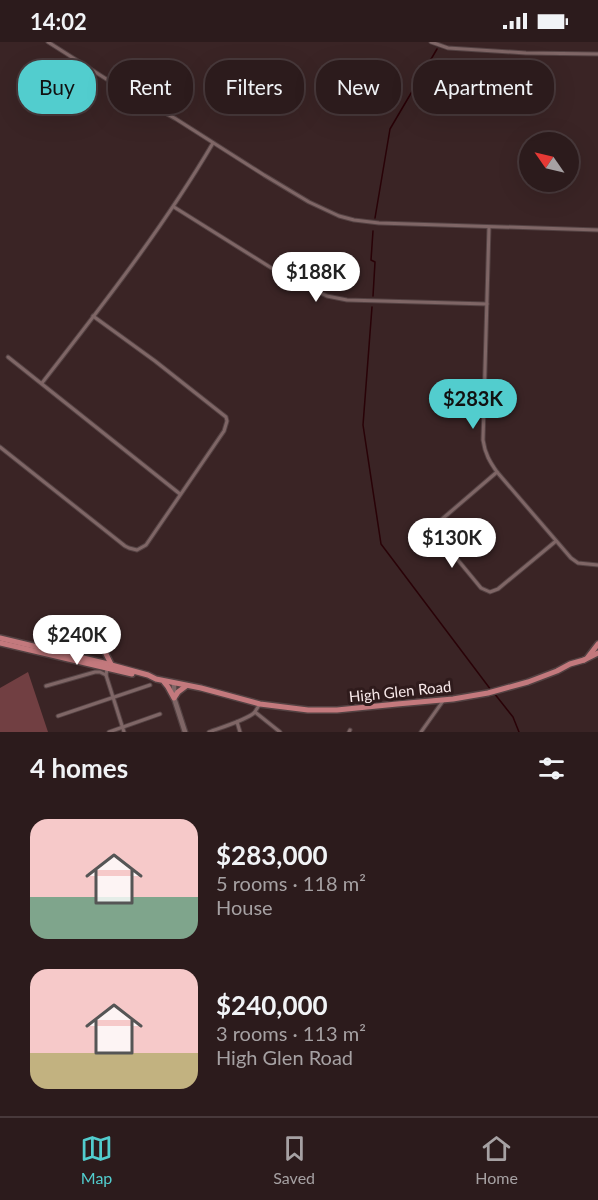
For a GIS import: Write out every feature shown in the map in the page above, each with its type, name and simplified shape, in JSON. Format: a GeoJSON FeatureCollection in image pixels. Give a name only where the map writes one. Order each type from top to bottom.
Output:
{"type":"FeatureCollection","features":[{"type":"Feature","properties":{"kind":"main road","name":"High Glen Road"},"geometry":{"type":"LineString","coordinates":[[0,638],[92,660],[108,670]]}},
{"type":"Feature","properties":{"kind":"main road","name":"High Glen Road"},"geometry":{"type":"LineString","coordinates":[[0,643],[108,670],[219,692],[260,704],[308,710],[337,710],[444,700],[488,693],[528,682],[598,653]]}},
{"type":"Feature","properties":{"kind":"main road"},"geometry":{"type":"LineString","coordinates":[[598,644],[588,658],[598,659]]}},
{"type":"Feature","properties":{"kind":"main road"},"geometry":{"type":"LineString","coordinates":[[92,660],[104,653],[108,670]]}},
{"type":"Feature","properties":{"kind":"main road"},"geometry":{"type":"LineString","coordinates":[[162,680],[174,699]]}},
{"type":"Feature","properties":{"kind":"main road"},"geometry":{"type":"LineString","coordinates":[[174,699],[178,692],[186,686]]}},
{"type":"Feature","properties":{"kind":"street"},"geometry":{"type":"LineString","coordinates":[[48,42],[309,202],[339,216],[379,223],[598,230]]}},
{"type":"Feature","properties":{"kind":"street"},"geometry":{"type":"LineString","coordinates":[[431,42],[448,48],[525,53],[598,54]]}},
{"type":"Feature","properties":{"kind":"street"},"geometry":{"type":"LineString","coordinates":[[42,383],[174,207],[213,143]]}},
{"type":"Feature","properties":{"kind":"street"},"geometry":{"type":"LineString","coordinates":[[174,207],[274,270],[327,296],[347,300],[487,304]]}},
{"type":"Feature","properties":{"kind":"street"},"geometry":{"type":"LineString","coordinates":[[489,227],[483,440],[487,458],[571,558],[578,562],[598,565]]}},
{"type":"Feature","properties":{"kind":"street"},"geometry":{"type":"LineString","coordinates":[[0,447],[124,546],[134,550],[142,549],[146,545],[224,431],[227,421],[226,417],[93,316]]}},
{"type":"Feature","properties":{"kind":"street"},"geometry":{"type":"LineString","coordinates":[[8,357],[181,494]]}},
{"type":"Feature","properties":{"kind":"street"},"geometry":{"type":"LineString","coordinates":[[497,472],[441,519],[437,527],[438,536],[481,588],[490,592],[498,589],[556,541]]}},
{"type":"Feature","properties":{"kind":"street"},"geometry":{"type":"LineString","coordinates":[[46,687],[108,670],[112,697],[123,730]]}},
{"type":"Feature","properties":{"kind":"street"},"geometry":{"type":"LineString","coordinates":[[174,683],[174,699],[185,732]]}},
{"type":"Feature","properties":{"kind":"street"},"geometry":{"type":"LineString","coordinates":[[58,716],[150,685]]}},
{"type":"Feature","properties":{"kind":"street"},"geometry":{"type":"LineString","coordinates":[[422,732],[444,700]]}},
{"type":"Feature","properties":{"kind":"street"},"geometry":{"type":"LineString","coordinates":[[208,732],[237,722],[255,712],[260,704]]}},
{"type":"Feature","properties":{"kind":"street"},"geometry":{"type":"LineString","coordinates":[[255,712],[280,732]]}},
{"type":"Feature","properties":{"kind":"street"},"geometry":{"type":"LineString","coordinates":[[109,732],[123,730],[160,714]]}},
{"type":"Feature","properties":{"kind":"street"},"geometry":{"type":"LineString","coordinates":[[237,722],[240,732]]}},
{"type":"Feature","properties":{"kind":"shaded area"},"geometry":{"type":"Polygon","coordinates":[[[28,672],[48,732],[0,732],[0,688],[28,672]]]}},
{"type":"Feature","properties":{"kind":"waterway"},"geometry":{"type":"LineString","coordinates":[[375,218],[390,129],[437,49]]}},
{"type":"Feature","properties":{"kind":"waterway"},"geometry":{"type":"LineString","coordinates":[[373,231],[371,260],[375,262],[373,296]]}},
{"type":"Feature","properties":{"kind":"waterway"},"geometry":{"type":"LineString","coordinates":[[372,307],[363,425],[381,544],[491,690]]}},
{"type":"Feature","properties":{"kind":"waterway"},"geometry":{"type":"LineString","coordinates":[[494,693],[513,717],[519,732]]}}]}
